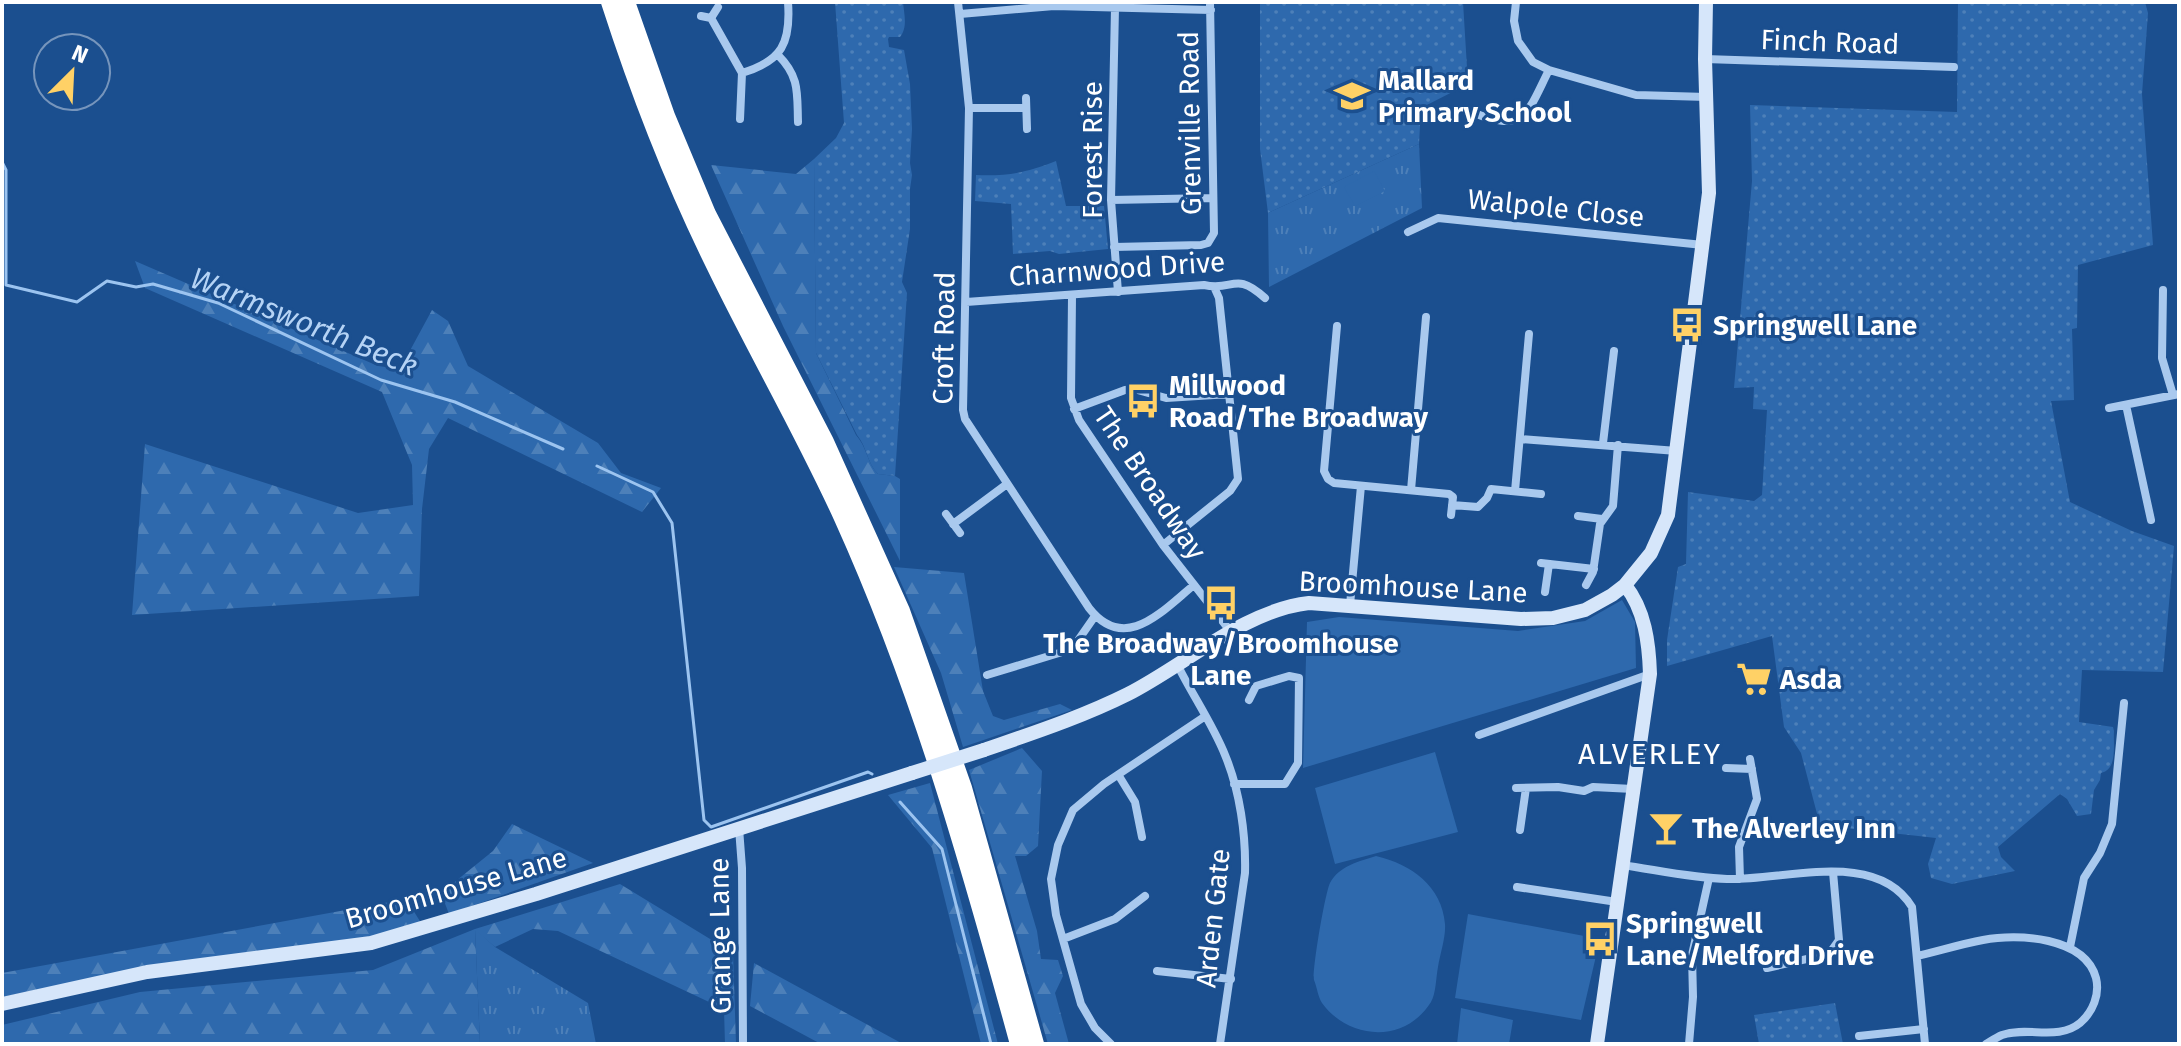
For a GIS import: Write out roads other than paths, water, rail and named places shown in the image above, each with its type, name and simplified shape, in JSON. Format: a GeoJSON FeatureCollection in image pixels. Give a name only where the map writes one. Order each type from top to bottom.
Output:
{"type":"FeatureCollection","features":[{"type":"Feature","properties":{"kind":"highway"},"geometry":{"type":"LineString","coordinates":[[610,2],[672,173],[720,277],[831,491],[910,680],[948,792],[1019,1044]]}},
{"type":"Feature","properties":{"kind":"highway"},"geometry":{"type":"LineString","coordinates":[[626,2],[686,167],[728,257],[832,456],[901,611],[963,788],[1035,1044]]}},
{"type":"Feature","properties":{"kind":"street"},"geometry":{"type":"LineString","coordinates":[[742,73],[761,67],[778,55],[789,31],[788,2]]}},
{"type":"Feature","properties":{"kind":"street","name":"Croft Road"},"geometry":{"type":"LineString","coordinates":[[958,2],[969,108],[965,419],[1095,616]]}},
{"type":"Feature","properties":{"kind":"street"},"geometry":{"type":"LineString","coordinates":[[1516,2],[1514,21],[1518,41],[1533,62],[1549,70],[1636,95],[1707,97]]}},
{"type":"Feature","properties":{"kind":"street"},"geometry":{"type":"LineString","coordinates":[[1597,1044],[1650,674],[1645,628],[1634,596],[1625,585],[1651,553],[1668,515],[1709,193],[1706,2]]}},
{"type":"Feature","properties":{"kind":"street"},"geometry":{"type":"LineString","coordinates":[[960,14],[1054,4],[1115,8],[1210,6]]}},
{"type":"Feature","properties":{"kind":"street","name":"Grenville Road"},"geometry":{"type":"LineString","coordinates":[[1114,247],[1201,245],[1208,243],[1214,233],[1210,6]]}},
{"type":"Feature","properties":{"kind":"street"},"geometry":{"type":"LineString","coordinates":[[711,18],[718,7]]}},
{"type":"Feature","properties":{"kind":"street","name":"Forest Rise"},"geometry":{"type":"LineString","coordinates":[[1115,8],[1111,200],[1118,292]]}},
{"type":"Feature","properties":{"kind":"street"},"geometry":{"type":"LineString","coordinates":[[701,16],[711,18],[742,73],[740,119]]}},
{"type":"Feature","properties":{"kind":"street"},"geometry":{"type":"LineString","coordinates":[[778,55],[794,74],[798,122]]}},
{"type":"Feature","properties":{"kind":"street","name":"Finch Road"},"geometry":{"type":"LineString","coordinates":[[1705,59],[1954,67]]}},
{"type":"Feature","properties":{"kind":"street"},"geometry":{"type":"LineString","coordinates":[[1474,113],[1494,121],[1518,119],[1529,109],[1549,70]]}},
{"type":"Feature","properties":{"kind":"street"},"geometry":{"type":"LineString","coordinates":[[1026,98],[1027,129]]}},
{"type":"Feature","properties":{"kind":"street"},"geometry":{"type":"LineString","coordinates":[[969,108],[1026,108]]}},
{"type":"Feature","properties":{"kind":"street"},"geometry":{"type":"LineString","coordinates":[[1111,200],[1213,198]]}},
{"type":"Feature","properties":{"kind":"street","name":"Walpole Close"},"geometry":{"type":"LineString","coordinates":[[1408,232],[1438,218],[1703,245]]}},
{"type":"Feature","properties":{"kind":"street","name":"Charnwood Drive"},"geometry":{"type":"LineString","coordinates":[[966,302],[1204,285],[1215,289],[1243,283],[1265,298]]}},
{"type":"Feature","properties":{"kind":"street"},"geometry":{"type":"LineString","coordinates":[[1163,545],[1235,486],[1239,471],[1219,298],[1215,289]]}},
{"type":"Feature","properties":{"kind":"street"},"geometry":{"type":"LineString","coordinates":[[2109,408],[2176,395],[2162,358],[2163,290]]}},
{"type":"Feature","properties":{"kind":"street","name":"The Broadway"},"geometry":{"type":"LineString","coordinates":[[1072,296],[1071,398],[1079,420],[1163,545],[1231,632]]}},
{"type":"Feature","properties":{"kind":"street"},"geometry":{"type":"LineString","coordinates":[[1411,490],[1426,317]]}},
{"type":"Feature","properties":{"kind":"street"},"geometry":{"type":"LineString","coordinates":[[1337,326],[1324,471],[1328,479],[1334,483],[1449,494],[1453,497],[1451,510],[1478,507],[1491,489],[1541,494]]}},
{"type":"Feature","properties":{"kind":"street"},"geometry":{"type":"LineString","coordinates":[[1515,491],[1529,334]]}},
{"type":"Feature","properties":{"kind":"street"},"geometry":{"type":"LineString","coordinates":[[1603,443],[1614,351]]}},
{"type":"Feature","properties":{"kind":"street"},"geometry":{"type":"LineString","coordinates":[[1074,409],[1134,389],[1166,398],[1230,394]]}},
{"type":"Feature","properties":{"kind":"street"},"geometry":{"type":"LineString","coordinates":[[2126,405],[2151,520]]}},
{"type":"Feature","properties":{"kind":"street"},"geometry":{"type":"LineString","coordinates":[[1520,439],[1677,451]]}},
{"type":"Feature","properties":{"kind":"street"},"geometry":{"type":"LineString","coordinates":[[1586,585],[1594,569],[1602,519],[1613,506],[1618,445]]}},
{"type":"Feature","properties":{"kind":"street"},"geometry":{"type":"LineString","coordinates":[[953,524],[1007,484]]}},
{"type":"Feature","properties":{"kind":"street"},"geometry":{"type":"LineString","coordinates":[[1350,605],[1361,486]]}},
{"type":"Feature","properties":{"kind":"street"},"geometry":{"type":"LineString","coordinates":[[946,514],[960,533]]}},
{"type":"Feature","properties":{"kind":"street"},"geometry":{"type":"LineString","coordinates":[[1578,516],[1602,519]]}},
{"type":"Feature","properties":{"kind":"street"},"geometry":{"type":"LineString","coordinates":[[1545,592],[1545,564],[1594,569]]}},
{"type":"Feature","properties":{"kind":"street"},"geometry":{"type":"LineString","coordinates":[[987,675],[1072,649],[1095,616],[1112,627],[1139,626],[1194,585]]}},
{"type":"Feature","properties":{"kind":"street","name":"Broomhouse Lane"},"geometry":{"type":"LineString","coordinates":[[2,1004],[147,972],[371,943],[457,919],[1073,719],[1127,694],[1267,613],[1294,604],[1350,605],[1537,620],[1585,610],[1625,585]]}},
{"type":"Feature","properties":{"kind":"street","name":"Arden Gate"},"geometry":{"type":"LineString","coordinates":[[1178,666],[1226,756],[1234,784],[1245,860],[1220,1044]]}},
{"type":"Feature","properties":{"kind":"street"},"geometry":{"type":"LineString","coordinates":[[1479,735],[1650,674]]}},
{"type":"Feature","properties":{"kind":"street"},"geometry":{"type":"LineString","coordinates":[[1234,784],[1285,784],[1298,763],[1299,678],[1289,676],[1256,686],[1249,700]]}},
{"type":"Feature","properties":{"kind":"street"},"geometry":{"type":"LineString","coordinates":[[2070,947],[2084,878],[2100,853],[2112,824],[2124,703]]}},
{"type":"Feature","properties":{"kind":"street"},"geometry":{"type":"LineString","coordinates":[[1111,1044],[1095,1028],[1081,1004],[1063,939],[1051,879],[1058,845],[1073,810],[1104,784],[1204,717]]}},
{"type":"Feature","properties":{"kind":"street"},"geometry":{"type":"LineString","coordinates":[[1726,768],[1751,764],[1757,799],[1739,847],[1740,879]]}},
{"type":"Feature","properties":{"kind":"street"},"geometry":{"type":"LineString","coordinates":[[1119,776],[1135,802],[1142,837]]}},
{"type":"Feature","properties":{"kind":"street"},"geometry":{"type":"LineString","coordinates":[[1516,788],[1558,787],[1584,791],[1593,787],[1633,789]]}},
{"type":"Feature","properties":{"kind":"street"},"geometry":{"type":"LineString","coordinates":[[1520,830],[1526,788]]}},
{"type":"Feature","properties":{"kind":"street","name":"Grange Lane"},"geometry":{"type":"LineString","coordinates":[[739,828],[743,1044]]}},
{"type":"Feature","properties":{"kind":"street"},"geometry":{"type":"LineString","coordinates":[[1622,865],[1709,878],[1740,879],[1853,872],[1873,876],[1899,889],[1912,907],[1925,1044]]}},
{"type":"Feature","properties":{"kind":"street"},"geometry":{"type":"LineString","coordinates":[[1767,968],[1829,954],[1839,940],[1833,872]]}},
{"type":"Feature","properties":{"kind":"street"},"geometry":{"type":"LineString","coordinates":[[1689,1044],[1693,997],[1692,955],[1709,878]]}},
{"type":"Feature","properties":{"kind":"street"},"geometry":{"type":"LineString","coordinates":[[1517,887],[1617,902]]}},
{"type":"Feature","properties":{"kind":"street"},"geometry":{"type":"LineString","coordinates":[[1063,939],[1115,919],[1145,896]]}},
{"type":"Feature","properties":{"kind":"street"},"geometry":{"type":"LineString","coordinates":[[1917,956],[2017,937],[2070,947],[2088,962],[2097,982],[2094,1004],[2080,1023],[2063,1031],[2002,1035],[1986,1044]]}},
{"type":"Feature","properties":{"kind":"street"},"geometry":{"type":"LineString","coordinates":[[1157,971],[1231,979]]}},
{"type":"Feature","properties":{"kind":"street"},"geometry":{"type":"LineString","coordinates":[[1859,1036],[1924,1029]]}},
{"type":"Feature","properties":{"kind":"waterway","name":"Warmsworth Beck"},"geometry":{"type":"LineString","coordinates":[[2,162],[6,170],[6,285],[77,302],[107,281],[136,287],[153,284],[218,303],[381,380],[455,402],[563,449]]}},
{"type":"Feature","properties":{"kind":"waterway","name":"Warmsworth Beck"},"geometry":{"type":"LineString","coordinates":[[597,466],[653,492],[672,523],[704,820],[711,827],[868,772],[872,774]]}},
{"type":"Feature","properties":{"kind":"waterway","name":"Warmsworth Beck"},"geometry":{"type":"LineString","coordinates":[[900,802],[942,849],[991,1044]]}},
{"type":"Feature","properties":{"kind":"place","name":"Mallard Primary School"},"geometry":{"type":"Point","coordinates":[1352,96]}},
{"type":"Feature","properties":{"kind":"place","name":"Springwell Lane"},"geometry":{"type":"Point","coordinates":[1687,325]}},
{"type":"Feature","properties":{"kind":"place","name":"Millwood Road/The Broadway"},"geometry":{"type":"Point","coordinates":[1143,401]}},
{"type":"Feature","properties":{"kind":"place","name":"The Broadway/Broomhouse Lane"},"geometry":{"type":"Point","coordinates":[1221,603]}},
{"type":"Feature","properties":{"kind":"place","name":"Asda"},"geometry":{"type":"Point","coordinates":[1754,679]}},
{"type":"Feature","properties":{"kind":"place","name":"The Alverley Inn"},"geometry":{"type":"Point","coordinates":[1666,828]}},
{"type":"Feature","properties":{"kind":"place","name":"Springwell Lane/Melford Drive"},"geometry":{"type":"Point","coordinates":[1600,939]}},
{"type":"Feature","properties":{"kind":"district","name":"ALVERLEY"},"geometry":{"type":"Point","coordinates":[1650,754]}}]}
